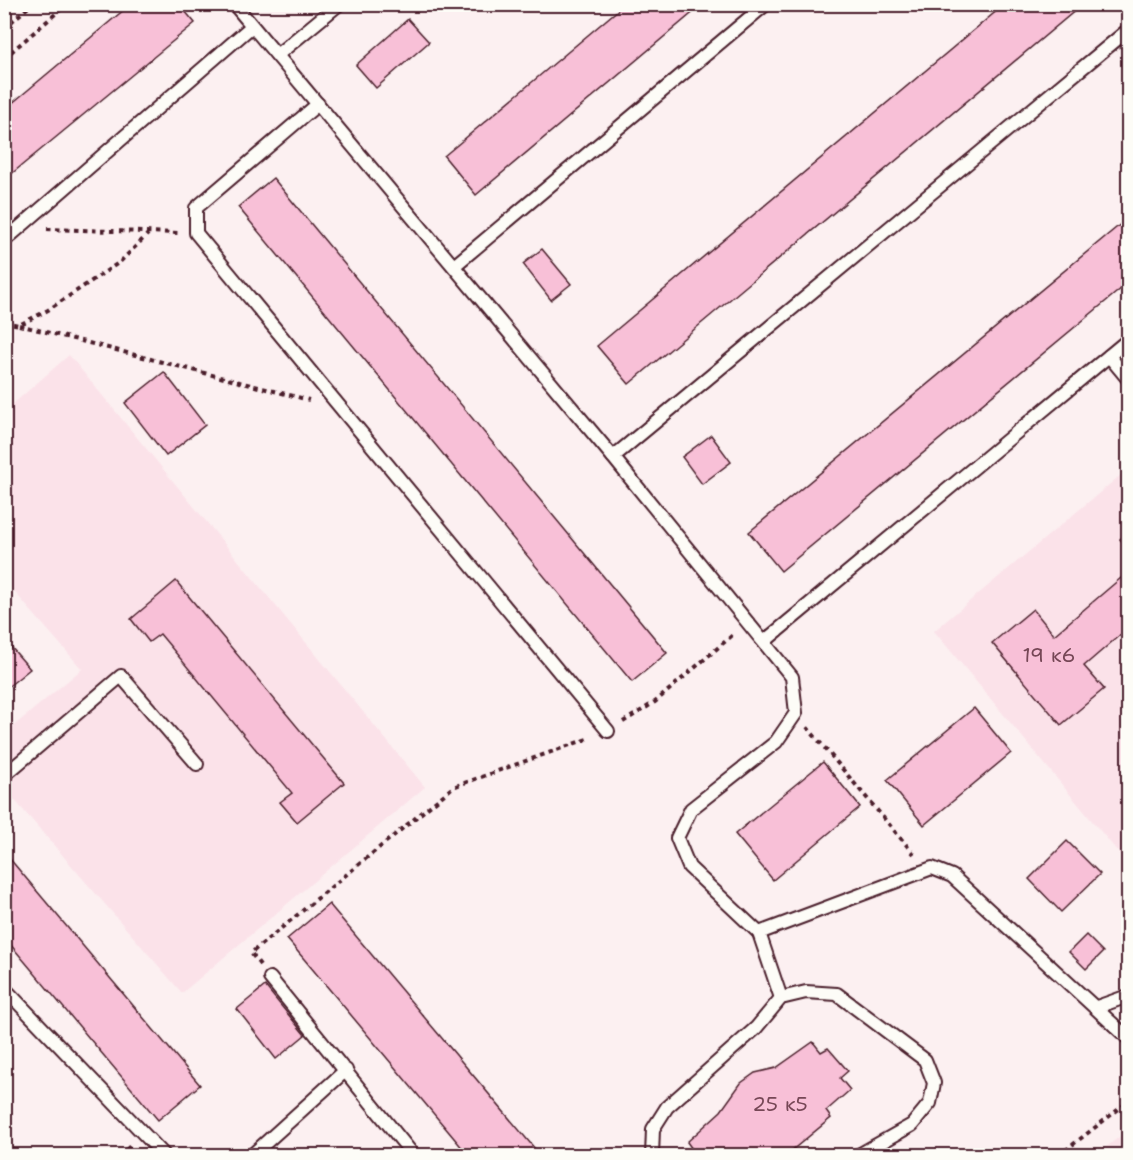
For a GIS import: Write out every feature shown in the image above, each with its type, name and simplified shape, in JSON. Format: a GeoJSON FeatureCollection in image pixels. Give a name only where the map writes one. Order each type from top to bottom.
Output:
{"type":"FeatureCollection","features":[{"type":"Feature","properties":{"kind":"lane"},"geometry":{"type":"LineString","coordinates":[[234,4],[749,621],[792,677],[795,712],[776,742],[691,809],[677,838],[689,867],[759,933],[781,998]]}},
{"type":"Feature","properties":{"kind":"lane"},"geometry":{"type":"LineString","coordinates":[[277,55],[339,4]]}},
{"type":"Feature","properties":{"kind":"lane"},"geometry":{"type":"LineString","coordinates":[[454,266],[766,4]]}},
{"type":"Feature","properties":{"kind":"lane"},"geometry":{"type":"LineString","coordinates":[[4,241],[252,26]]}},
{"type":"Feature","properties":{"kind":"lane"},"geometry":{"type":"LineString","coordinates":[[613,457],[1128,30]]}},
{"type":"Feature","properties":{"kind":"lane"},"geometry":{"type":"LineString","coordinates":[[318,104],[196,208],[196,232],[608,731]]}},
{"type":"Feature","properties":{"kind":"lane"},"geometry":{"type":"LineString","coordinates":[[765,641],[1128,340]]}},
{"type":"Feature","properties":{"kind":"lane"},"geometry":{"type":"LineString","coordinates":[[1109,356],[1128,379]]}},
{"type":"Feature","properties":{"kind":"lane"},"geometry":{"type":"LineString","coordinates":[[4,772],[6,774],[121,676],[197,764]]}},
{"type":"Feature","properties":{"kind":"lane"},"geometry":{"type":"LineString","coordinates":[[759,933],[932,868],[952,876],[1097,1007],[1128,1038]]}},
{"type":"Feature","properties":{"kind":"lane"},"geometry":{"type":"LineString","coordinates":[[270,978],[414,1155]]}},
{"type":"Feature","properties":{"kind":"lane"},"geometry":{"type":"LineString","coordinates":[[4,988],[165,1155]]}},
{"type":"Feature","properties":{"kind":"lane"},"geometry":{"type":"LineString","coordinates":[[652,1155],[653,1129],[667,1107],[756,1028],[781,998],[806,992],[837,994],[925,1060],[934,1083],[930,1103],[912,1125],[858,1155]]}},
{"type":"Feature","properties":{"kind":"lane"},"geometry":{"type":"LineString","coordinates":[[1097,1007],[1128,996]]}},
{"type":"Feature","properties":{"kind":"lane"},"geometry":{"type":"LineString","coordinates":[[251,1155],[346,1070]]}},
{"type":"Feature","properties":{"kind":"path"},"geometry":{"type":"LineString","coordinates":[[4,28],[32,4]]}},
{"type":"Feature","properties":{"kind":"path"},"geometry":{"type":"LineString","coordinates":[[4,58],[68,4]]}},
{"type":"Feature","properties":{"kind":"path"},"geometry":{"type":"LineString","coordinates":[[20,228],[148,234],[196,232]]}},
{"type":"Feature","properties":{"kind":"path"},"geometry":{"type":"LineString","coordinates":[[19,325],[48,310],[120,262],[148,234]]}},
{"type":"Feature","properties":{"kind":"path"},"geometry":{"type":"LineString","coordinates":[[4,322],[342,409]]}},
{"type":"Feature","properties":{"kind":"path"},"geometry":{"type":"LineString","coordinates":[[270,978],[251,953],[453,787],[608,731],[655,702],[749,621]]}},
{"type":"Feature","properties":{"kind":"path"},"geometry":{"type":"LineString","coordinates":[[795,712],[909,850],[932,868]]}},
{"type":"Feature","properties":{"kind":"path"},"geometry":{"type":"LineString","coordinates":[[1058,1155],[1128,1102]]}},
{"type":"Feature","properties":{"kind":"shaded area"},"geometry":{"type":"Polygon","coordinates":[[[69,355],[425,787],[182,993],[5,789],[4,734],[82,669],[4,580],[5,411],[69,355]]]}},
{"type":"Feature","properties":{"kind":"shaded area"},"geometry":{"type":"Polygon","coordinates":[[[1128,469],[1128,864],[934,631],[1128,469]]]}},
{"type":"Feature","properties":{"kind":"shaded area"},"geometry":{"type":"Polygon","coordinates":[[[1128,1130],[1128,1155],[1096,1155],[1128,1130]]]}},
{"type":"Feature","properties":{"kind":"building"},"geometry":{"type":"Polygon","coordinates":[[[131,4],[179,4],[195,23],[4,180],[4,110],[131,4]]]}},
{"type":"Feature","properties":{"kind":"building"},"geometry":{"type":"Polygon","coordinates":[[[625,4],[703,4],[476,195],[444,156],[625,4]]]}},
{"type":"Feature","properties":{"kind":"building"},"geometry":{"type":"Polygon","coordinates":[[[1005,4],[1083,4],[629,384],[597,346],[1005,4]]]}},
{"type":"Feature","properties":{"kind":"building"},"geometry":{"type":"Polygon","coordinates":[[[408,19],[429,42],[376,88],[356,65],[408,19]]]}},
{"type":"Feature","properties":{"kind":"building"},"geometry":{"type":"Polygon","coordinates":[[[273,178],[667,653],[632,682],[238,207],[273,178]]]}},
{"type":"Feature","properties":{"kind":"building"},"geometry":{"type":"Polygon","coordinates":[[[1128,218],[1128,283],[781,571],[749,532],[1128,218]]]}},
{"type":"Feature","properties":{"kind":"building"},"geometry":{"type":"Polygon","coordinates":[[[542,249],[571,284],[551,300],[523,264],[542,249]]]}},
{"type":"Feature","properties":{"kind":"building"},"geometry":{"type":"Polygon","coordinates":[[[164,372],[205,425],[166,456],[125,403],[164,372]]]}},
{"type":"Feature","properties":{"kind":"building"},"geometry":{"type":"Polygon","coordinates":[[[711,435],[731,462],[702,484],[682,457],[711,435]]]}},
{"type":"Feature","properties":{"kind":"building"},"geometry":{"type":"Polygon","coordinates":[[[1128,532],[1128,549],[1120,539],[1128,532]]]}},
{"type":"Feature","properties":{"kind":"building"},"geometry":{"type":"Polygon","coordinates":[[[1128,572],[1128,628],[1084,666],[1104,689],[1061,725],[992,643],[1033,609],[1054,635],[1128,572]]]}},
{"type":"Feature","properties":{"kind":"building"},"geometry":{"type":"Polygon","coordinates":[[[176,581],[344,783],[297,822],[280,802],[292,793],[160,634],[149,642],[131,619],[176,581]]]}},
{"type":"Feature","properties":{"kind":"building"},"geometry":{"type":"Polygon","coordinates":[[[4,639],[30,669],[4,690],[4,639]]]}},
{"type":"Feature","properties":{"kind":"building"},"geometry":{"type":"Polygon","coordinates":[[[974,708],[1011,753],[924,825],[887,780],[974,708]]]}},
{"type":"Feature","properties":{"kind":"building"},"geometry":{"type":"Polygon","coordinates":[[[823,762],[860,807],[773,880],[735,834],[823,762]]]}},
{"type":"Feature","properties":{"kind":"building"},"geometry":{"type":"Polygon","coordinates":[[[1067,841],[1100,874],[1061,912],[1029,879],[1067,841]]]}},
{"type":"Feature","properties":{"kind":"building"},"geometry":{"type":"Polygon","coordinates":[[[4,852],[200,1085],[158,1120],[4,937],[4,852]]]}},
{"type":"Feature","properties":{"kind":"building"},"geometry":{"type":"Polygon","coordinates":[[[329,904],[541,1156],[469,1156],[287,939],[329,904]]]}},
{"type":"Feature","properties":{"kind":"building"},"geometry":{"type":"Polygon","coordinates":[[[1086,935],[1103,952],[1086,969],[1069,952],[1086,935]]]}},
{"type":"Feature","properties":{"kind":"building"},"geometry":{"type":"Polygon","coordinates":[[[265,986],[305,1035],[276,1059],[237,1009],[265,986]]]}},
{"type":"Feature","properties":{"kind":"building"},"geometry":{"type":"Polygon","coordinates":[[[813,1042],[821,1052],[828,1048],[848,1071],[840,1078],[850,1090],[826,1111],[831,1118],[785,1156],[697,1156],[687,1142],[721,1111],[741,1083],[755,1073],[776,1068],[813,1042]]]}}]}
